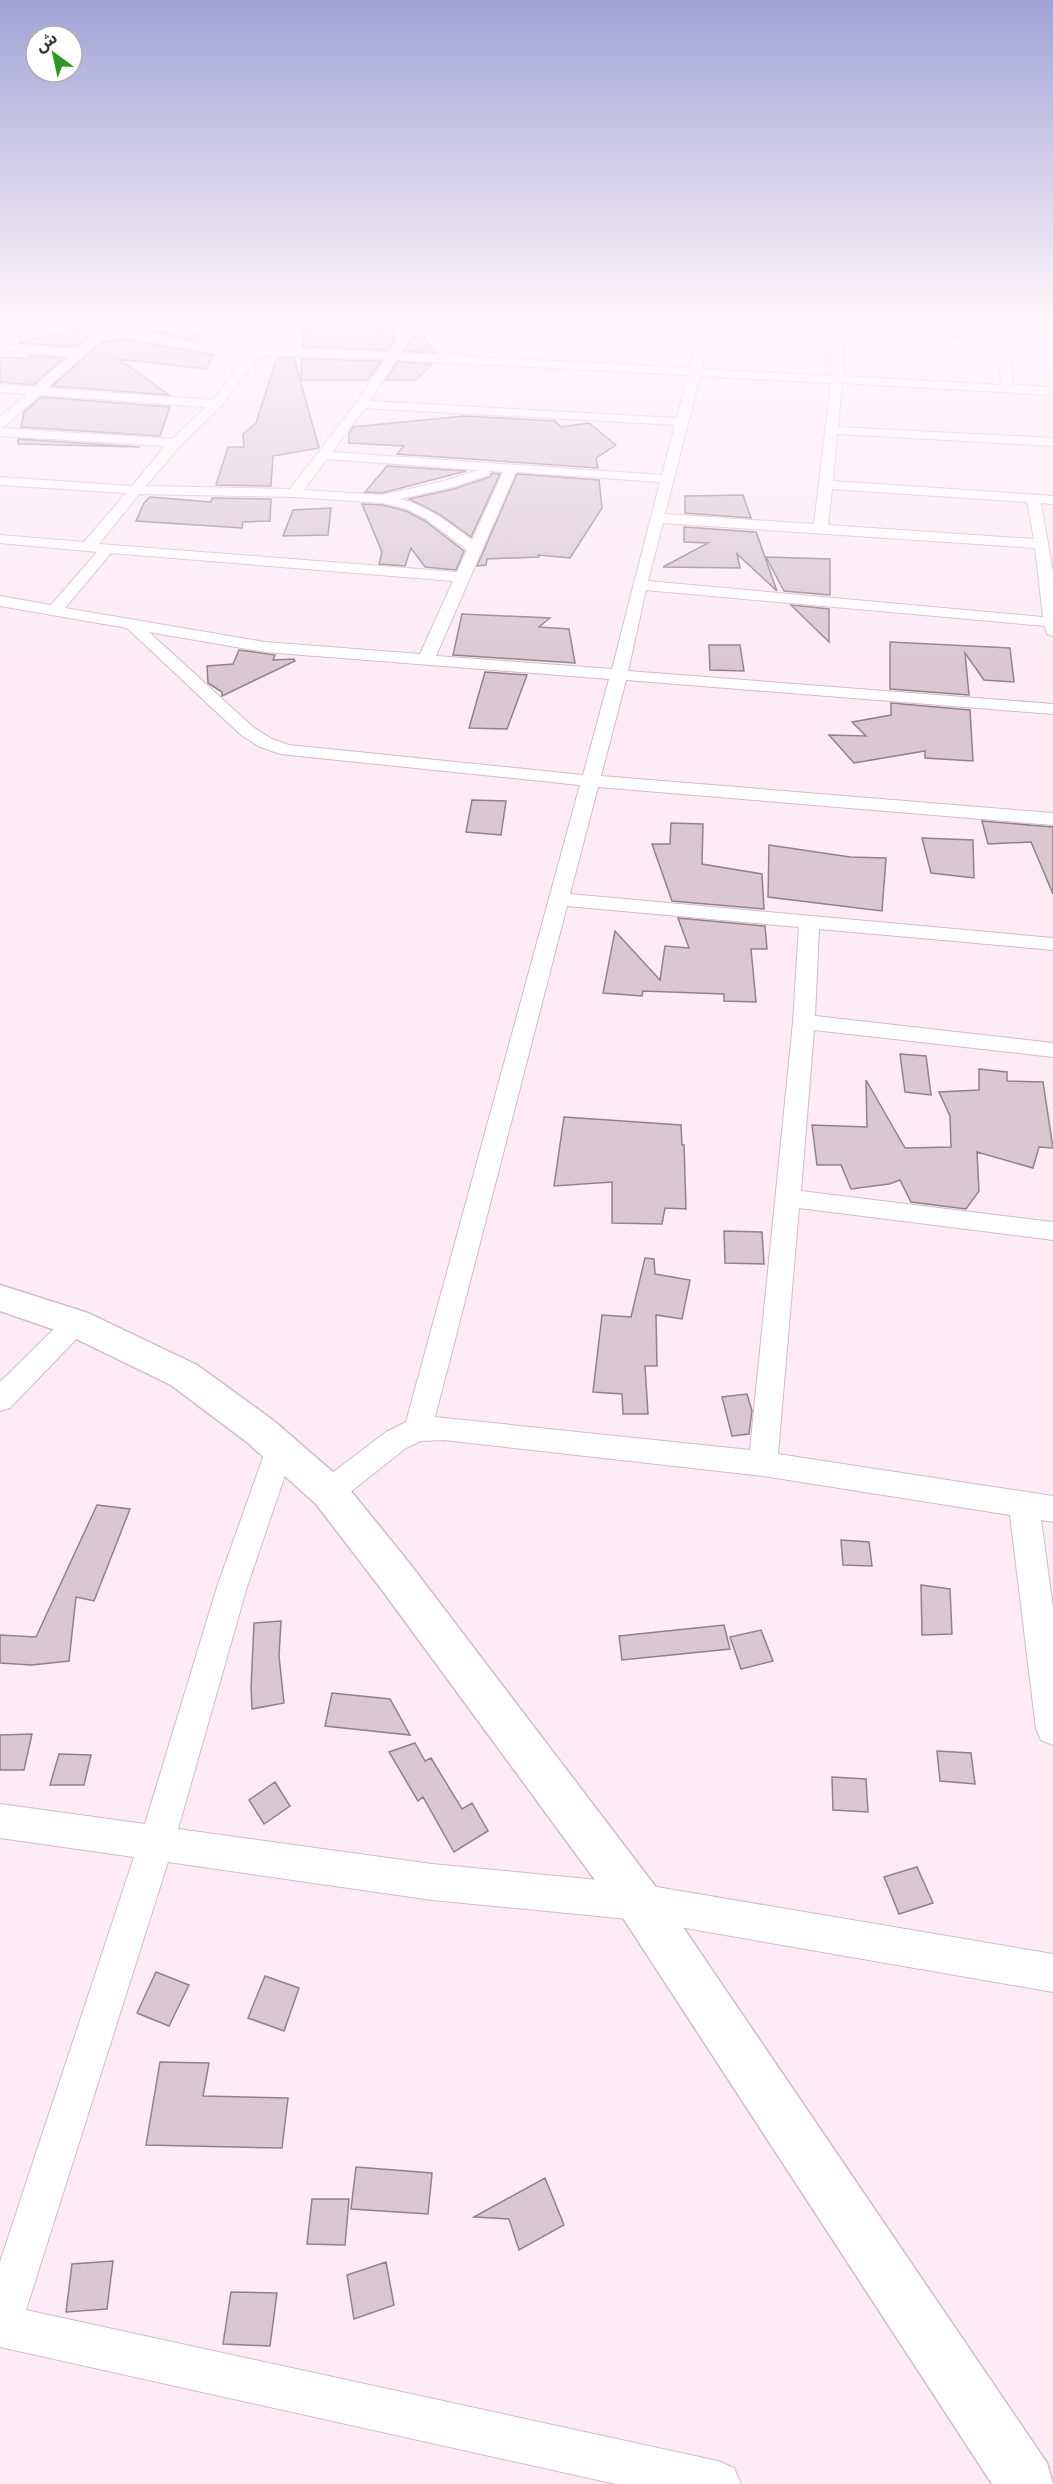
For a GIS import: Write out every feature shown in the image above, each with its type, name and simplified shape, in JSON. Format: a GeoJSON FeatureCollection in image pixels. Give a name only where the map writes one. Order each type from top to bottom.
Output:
{"type":"FeatureCollection","features":[{"type":"Feature","properties":{"kind":"main road"},"geometry":{"type":"LineString","coordinates":[[0,1298],[76,1323],[184,1375],[280,1449],[328,1492],[396,1577],[639,1902],[1026,2484]]}},
{"type":"Feature","properties":{"kind":"street"},"geometry":{"type":"LineString","coordinates":[[62,436],[175,443]]}},
{"type":"Feature","properties":{"kind":"street"},"geometry":{"type":"LineString","coordinates":[[88,547],[182,436]]}},
{"type":"Feature","properties":{"kind":"street"},"geometry":{"type":"LineString","coordinates":[[294,493],[338,436]]}},
{"type":"Feature","properties":{"kind":"street"},"geometry":{"type":"LineString","coordinates":[[418,1430],[619,674],[678,436]]}},
{"type":"Feature","properties":{"kind":"street"},"geometry":{"type":"LineString","coordinates":[[821,529],[830,436]]}},
{"type":"Feature","properties":{"kind":"street"},"geometry":{"type":"LineString","coordinates":[[940,436],[1053,442]]}},
{"type":"Feature","properties":{"kind":"street"},"geometry":{"type":"LineString","coordinates":[[323,455],[667,479]]}},
{"type":"Feature","properties":{"kind":"street"},"geometry":{"type":"LineString","coordinates":[[383,499],[504,468]]}},
{"type":"Feature","properties":{"kind":"street"},"geometry":{"type":"LineString","coordinates":[[425,661],[475,549],[504,468]]}},
{"type":"Feature","properties":{"kind":"street"},"geometry":{"type":"LineString","coordinates":[[0,482],[137,490],[294,493],[383,499],[412,506],[431,516],[475,549]]}},
{"type":"Feature","properties":{"kind":"street"},"geometry":{"type":"LineString","coordinates":[[826,485],[1053,500]]}},
{"type":"Feature","properties":{"kind":"street"},"geometry":{"type":"LineString","coordinates":[[640,585],[1052,626],[1042,544],[1033,499]]}},
{"type":"Feature","properties":{"kind":"street"},"geometry":{"type":"LineString","coordinates":[[657,518],[1042,544]]}},
{"type":"Feature","properties":{"kind":"street"},"geometry":{"type":"LineString","coordinates":[[0,538],[107,549],[462,577]]}},
{"type":"Feature","properties":{"kind":"street"},"geometry":{"type":"LineString","coordinates":[[55,610],[107,549]]}},
{"type":"Feature","properties":{"kind":"street"},"geometry":{"type":"LineString","coordinates":[[0,601],[265,647],[1053,709]]}},
{"type":"Feature","properties":{"kind":"street"},"geometry":{"type":"LineString","coordinates":[[132,624],[247,731],[266,743],[286,750],[590,781],[1053,819]]}},
{"type":"Feature","properties":{"kind":"street"},"geometry":{"type":"LineString","coordinates":[[558,899],[1053,944]]}},
{"type":"Feature","properties":{"kind":"street"},"geometry":{"type":"LineString","coordinates":[[763,1464],[804,1022],[809,923]]}},
{"type":"Feature","properties":{"kind":"street"},"geometry":{"type":"LineString","coordinates":[[804,1022],[1053,1050]]}},
{"type":"Feature","properties":{"kind":"street"},"geometry":{"type":"LineString","coordinates":[[787,1198],[1053,1231]]}},
{"type":"Feature","properties":{"kind":"street"},"geometry":{"type":"LineString","coordinates":[[0,1400],[76,1323]]}},
{"type":"Feature","properties":{"kind":"street"},"geometry":{"type":"LineString","coordinates":[[328,1492],[396,1440],[418,1430],[444,1428],[763,1464],[1039,1507],[1053,1729]]}},
{"type":"Feature","properties":{"kind":"street"},"geometry":{"type":"LineString","coordinates":[[280,1449],[232,1587],[156,1844],[0,2326],[718,2484]]}},
{"type":"Feature","properties":{"kind":"street"},"geometry":{"type":"LineString","coordinates":[[0,1821],[432,1882],[639,1902],[1053,1973]]}},
{"type":"Feature","properties":{"kind":"building"},"geometry":{"type":"Polygon","coordinates":[[[243,436],[316,436],[319,448],[273,456],[271,486],[216,485],[228,447],[244,447],[243,436]]]}},
{"type":"Feature","properties":{"kind":"building"},"geometry":{"type":"Polygon","coordinates":[[[349,436],[605,436],[616,445],[596,458],[598,468],[397,454],[404,446],[349,443],[349,436]]]}},
{"type":"Feature","properties":{"kind":"building"},"geometry":{"type":"Polygon","coordinates":[[[18,439],[140,447],[18,444],[18,439]]]}},
{"type":"Feature","properties":{"kind":"building"},"geometry":{"type":"Polygon","coordinates":[[[387,466],[466,471],[382,493],[365,492],[387,466]]]}},
{"type":"Feature","properties":{"kind":"building"},"geometry":{"type":"Polygon","coordinates":[[[492,473],[500,474],[471,537],[439,514],[409,499],[454,489],[490,477],[492,473]]]}},
{"type":"Feature","properties":{"kind":"building"},"geometry":{"type":"Polygon","coordinates":[[[517,474],[599,480],[602,508],[570,558],[538,555],[539,557],[487,559],[486,565],[477,566],[517,474]]]}},
{"type":"Feature","properties":{"kind":"building"},"geometry":{"type":"Polygon","coordinates":[[[743,495],[751,518],[685,513],[685,496],[743,495]]]}},
{"type":"Feature","properties":{"kind":"building"},"geometry":{"type":"Polygon","coordinates":[[[150,497],[211,502],[212,498],[271,499],[270,521],[243,522],[242,528],[136,521],[144,503],[150,497]]]}},
{"type":"Feature","properties":{"kind":"building"},"geometry":{"type":"Polygon","coordinates":[[[362,504],[383,505],[406,511],[425,521],[464,551],[456,570],[425,567],[411,548],[405,566],[379,564],[382,552],[362,504]]]}},
{"type":"Feature","properties":{"kind":"building"},"geometry":{"type":"Polygon","coordinates":[[[331,508],[328,535],[283,536],[293,510],[331,508]]]}},
{"type":"Feature","properties":{"kind":"building"},"geometry":{"type":"Polygon","coordinates":[[[684,527],[756,532],[777,591],[737,554],[740,568],[663,567],[708,543],[684,542],[684,527]]]}},
{"type":"Feature","properties":{"kind":"building"},"geometry":{"type":"Polygon","coordinates":[[[766,557],[830,559],[830,595],[784,591],[766,557]]]}},
{"type":"Feature","properties":{"kind":"building"},"geometry":{"type":"Polygon","coordinates":[[[791,605],[829,609],[829,642],[791,605]]]}},
{"type":"Feature","properties":{"kind":"building"},"geometry":{"type":"Polygon","coordinates":[[[462,614],[550,618],[539,627],[569,629],[575,663],[453,655],[462,614]]]}},
{"type":"Feature","properties":{"kind":"building"},"geometry":{"type":"Polygon","coordinates":[[[890,642],[1010,648],[1014,682],[984,680],[965,653],[969,695],[890,689],[890,642]]]}},
{"type":"Feature","properties":{"kind":"building"},"geometry":{"type":"Polygon","coordinates":[[[709,645],[740,645],[744,671],[710,670],[709,645]]]}},
{"type":"Feature","properties":{"kind":"building"},"geometry":{"type":"Polygon","coordinates":[[[239,650],[275,655],[273,660],[294,659],[295,661],[222,696],[222,692],[208,683],[207,666],[233,664],[239,650]]]}},
{"type":"Feature","properties":{"kind":"building"},"geometry":{"type":"Polygon","coordinates":[[[485,672],[527,675],[507,729],[469,728],[485,672]]]}},
{"type":"Feature","properties":{"kind":"building"},"geometry":{"type":"Polygon","coordinates":[[[891,703],[970,710],[973,761],[925,758],[925,751],[854,763],[829,735],[866,736],[852,722],[891,715],[891,703]]]}},
{"type":"Feature","properties":{"kind":"building"},"geometry":{"type":"Polygon","coordinates":[[[472,800],[506,801],[501,835],[466,832],[472,800]]]}},
{"type":"Feature","properties":{"kind":"building"},"geometry":{"type":"Polygon","coordinates":[[[982,821],[1053,827],[1053,894],[1031,842],[988,844],[982,821]]]}},
{"type":"Feature","properties":{"kind":"building"},"geometry":{"type":"Polygon","coordinates":[[[671,823],[703,824],[702,864],[762,874],[764,909],[672,901],[652,844],[670,844],[671,823]]]}},
{"type":"Feature","properties":{"kind":"building"},"geometry":{"type":"Polygon","coordinates":[[[922,838],[973,840],[974,878],[931,873],[922,838]]]}},
{"type":"Feature","properties":{"kind":"building"},"geometry":{"type":"Polygon","coordinates":[[[769,845],[850,857],[886,858],[882,911],[768,897],[769,845]]]}},
{"type":"Feature","properties":{"kind":"building"},"geometry":{"type":"Polygon","coordinates":[[[678,918],[765,926],[767,949],[751,949],[756,1002],[724,1001],[724,994],[643,991],[642,996],[603,993],[615,931],[660,980],[665,946],[689,948],[678,918]]]}},
{"type":"Feature","properties":{"kind":"building"},"geometry":{"type":"Polygon","coordinates":[[[900,1054],[926,1056],[931,1095],[905,1092],[900,1054]]]}},
{"type":"Feature","properties":{"kind":"building"},"geometry":{"type":"Polygon","coordinates":[[[979,1069],[1007,1072],[1007,1081],[1043,1082],[1053,1148],[1039,1147],[1033,1168],[977,1152],[979,1191],[966,1209],[911,1202],[900,1180],[889,1184],[851,1189],[841,1165],[817,1165],[812,1125],[867,1127],[866,1080],[905,1148],[951,1147],[950,1116],[939,1092],[979,1090],[979,1069]]]}},
{"type":"Feature","properties":{"kind":"building"},"geometry":{"type":"Polygon","coordinates":[[[564,1117],[681,1125],[682,1145],[684,1145],[686,1209],[665,1208],[662,1224],[612,1223],[612,1182],[554,1186],[564,1117]]]}},
{"type":"Feature","properties":{"kind":"building"},"geometry":{"type":"Polygon","coordinates":[[[724,1231],[762,1232],[764,1264],[725,1263],[724,1231]]]}},
{"type":"Feature","properties":{"kind":"building"},"geometry":{"type":"Polygon","coordinates":[[[645,1258],[654,1259],[655,1274],[690,1280],[682,1319],[656,1315],[657,1366],[645,1366],[648,1414],[623,1414],[622,1394],[593,1392],[602,1315],[631,1317],[645,1258]]]}},
{"type":"Feature","properties":{"kind":"building"},"geometry":{"type":"Polygon","coordinates":[[[747,1394],[752,1411],[749,1434],[732,1436],[722,1397],[747,1394]]]}},
{"type":"Feature","properties":{"kind":"building"},"geometry":{"type":"Polygon","coordinates":[[[97,1505],[130,1509],[94,1601],[76,1597],[69,1661],[32,1665],[0,1663],[0,1635],[36,1637],[97,1505]]]}},
{"type":"Feature","properties":{"kind":"building"},"geometry":{"type":"Polygon","coordinates":[[[841,1540],[869,1542],[872,1566],[843,1565],[841,1540]]]}},
{"type":"Feature","properties":{"kind":"building"},"geometry":{"type":"Polygon","coordinates":[[[921,1585],[950,1589],[952,1634],[922,1635],[921,1585]]]}},
{"type":"Feature","properties":{"kind":"building"},"geometry":{"type":"Polygon","coordinates":[[[281,1621],[279,1656],[284,1703],[252,1709],[254,1623],[281,1621]]]}},
{"type":"Feature","properties":{"kind":"building"},"geometry":{"type":"Polygon","coordinates":[[[724,1625],[730,1649],[622,1660],[619,1636],[724,1625]]]}},
{"type":"Feature","properties":{"kind":"building"},"geometry":{"type":"Polygon","coordinates":[[[761,1630],[773,1661],[741,1669],[730,1637],[761,1630]]]}},
{"type":"Feature","properties":{"kind":"building"},"geometry":{"type":"Polygon","coordinates":[[[332,1693],[390,1699],[410,1735],[325,1726],[332,1693]]]}},
{"type":"Feature","properties":{"kind":"building"},"geometry":{"type":"Polygon","coordinates":[[[32,1734],[24,1770],[0,1770],[0,1735],[32,1734]]]}},
{"type":"Feature","properties":{"kind":"building"},"geometry":{"type":"Polygon","coordinates":[[[415,1743],[425,1761],[431,1758],[462,1809],[472,1803],[488,1831],[454,1852],[423,1797],[418,1801],[389,1752],[415,1743]]]}},
{"type":"Feature","properties":{"kind":"building"},"geometry":{"type":"Polygon","coordinates":[[[937,1751],[971,1753],[975,1784],[940,1781],[937,1751]]]}},
{"type":"Feature","properties":{"kind":"building"},"geometry":{"type":"Polygon","coordinates":[[[59,1754],[91,1755],[84,1785],[50,1785],[59,1754]]]}},
{"type":"Feature","properties":{"kind":"building"},"geometry":{"type":"Polygon","coordinates":[[[832,1777],[866,1779],[868,1812],[833,1810],[832,1777]]]}},
{"type":"Feature","properties":{"kind":"building"},"geometry":{"type":"Polygon","coordinates":[[[275,1782],[290,1806],[264,1824],[249,1800],[275,1782]]]}},
{"type":"Feature","properties":{"kind":"building"},"geometry":{"type":"Polygon","coordinates":[[[917,1867],[933,1903],[899,1914],[884,1877],[917,1867]]]}},
{"type":"Feature","properties":{"kind":"building"},"geometry":{"type":"Polygon","coordinates":[[[156,1972],[189,1985],[169,2026],[137,2013],[156,1972]]]}},
{"type":"Feature","properties":{"kind":"building"},"geometry":{"type":"Polygon","coordinates":[[[265,1976],[299,1988],[284,2031],[248,2018],[265,1976]]]}},
{"type":"Feature","properties":{"kind":"building"},"geometry":{"type":"Polygon","coordinates":[[[160,2062],[209,2063],[203,2096],[288,2098],[282,2148],[146,2145],[160,2062]]]}},
{"type":"Feature","properties":{"kind":"building"},"geometry":{"type":"Polygon","coordinates":[[[356,2167],[432,2173],[428,2214],[351,2209],[356,2167]]]}},
{"type":"Feature","properties":{"kind":"building"},"geometry":{"type":"Polygon","coordinates":[[[545,2178],[564,2225],[519,2250],[509,2219],[474,2217],[545,2178]]]}},
{"type":"Feature","properties":{"kind":"building"},"geometry":{"type":"Polygon","coordinates":[[[312,2199],[349,2199],[345,2245],[307,2244],[312,2199]]]}},
{"type":"Feature","properties":{"kind":"building"},"geometry":{"type":"Polygon","coordinates":[[[113,2261],[107,2309],[66,2312],[72,2264],[113,2261]]]}},
{"type":"Feature","properties":{"kind":"building"},"geometry":{"type":"Polygon","coordinates":[[[386,2262],[394,2305],[354,2319],[347,2275],[386,2262]]]}},
{"type":"Feature","properties":{"kind":"building"},"geometry":{"type":"Polygon","coordinates":[[[231,2292],[277,2293],[270,2346],[223,2344],[231,2292]]]}}]}
